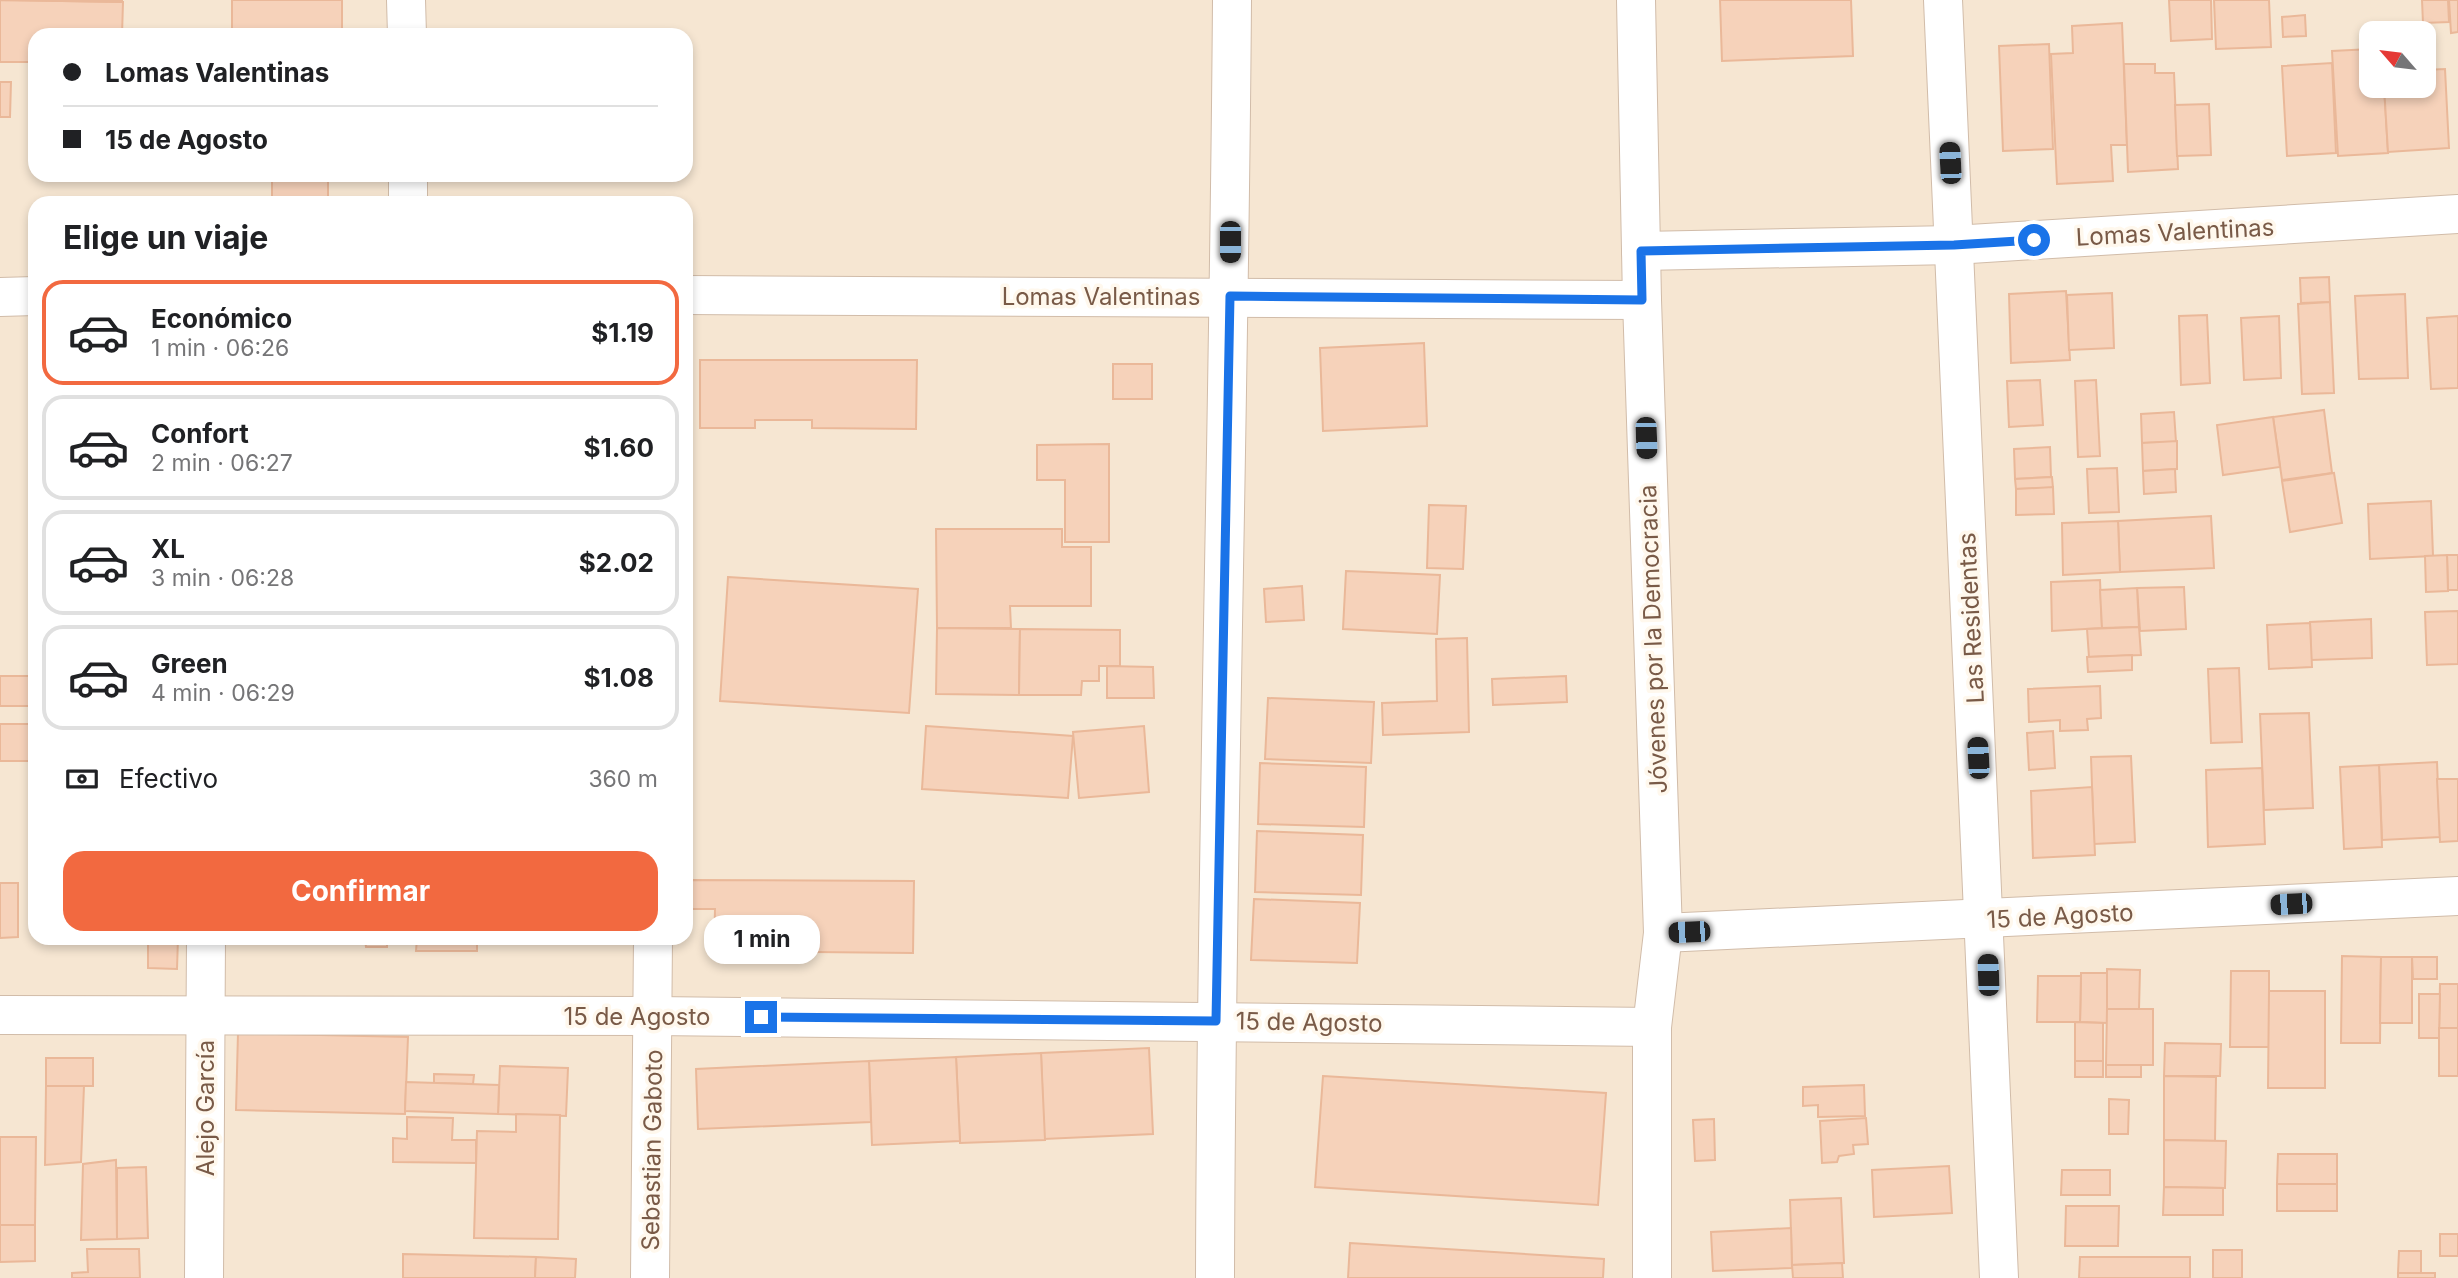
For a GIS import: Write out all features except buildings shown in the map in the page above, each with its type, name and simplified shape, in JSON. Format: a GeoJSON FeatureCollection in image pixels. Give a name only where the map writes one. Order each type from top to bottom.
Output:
{"type":"FeatureCollection","features":[{"type":"Feature","properties":{"kind":"street"},"geometry":{"type":"LineString","coordinates":[[406,0],[407,28]]}},
{"type":"Feature","properties":{"kind":"street"},"geometry":{"type":"LineString","coordinates":[[1216,1278],[1216,1021],[1230,296],[1232,0]]}},
{"type":"Feature","properties":{"kind":"street","name":"Jóvenes por la Democracia"},"geometry":{"type":"LineString","coordinates":[[1636,0],[1642,300],[1663,933],[1652,1027],[1651,1278]]}},
{"type":"Feature","properties":{"kind":"street","name":"Las Residentas"},"geometry":{"type":"LineString","coordinates":[[1943,0],[1986,919],[1999,1278]]}},
{"type":"Feature","properties":{"kind":"street","name":"Lomas Valentinas"},"geometry":{"type":"LineString","coordinates":[[1641,251],[1954,245],[2458,214]]}},
{"type":"Feature","properties":{"kind":"street","name":"Lomas Valentinas"},"geometry":{"type":"LineString","coordinates":[[693,295],[1642,300]]}},
{"type":"Feature","properties":{"kind":"street"},"geometry":{"type":"LineString","coordinates":[[0,297],[28,296]]}},
{"type":"Feature","properties":{"kind":"street","name":"15 de Agosto"},"geometry":{"type":"LineString","coordinates":[[1663,933],[2458,896]]}},
{"type":"Feature","properties":{"kind":"street","name":"Alejo García"},"geometry":{"type":"LineString","coordinates":[[204,1278],[206,945]]}},
{"type":"Feature","properties":{"kind":"street","name":"Sebastian Gaboto"},"geometry":{"type":"LineString","coordinates":[[650,1278],[653,945]]}},
{"type":"Feature","properties":{"kind":"street","name":"15 de Agosto"},"geometry":{"type":"LineString","coordinates":[[0,1016],[654,1016],[1652,1027]]}},
{"type":"Feature","properties":{"kind":"shaded area"},"geometry":{"type":"Polygon","coordinates":[[[0,0],[2458,0],[2458,1278],[0,1278],[0,0]]]}},
{"type":"Feature","properties":{"kind":"route"},"geometry":{"type":"LineString","coordinates":[[761,1017],[1216,1021],[1230,296],[1642,300],[1641,251],[1954,245],[2034,240]]}}]}
